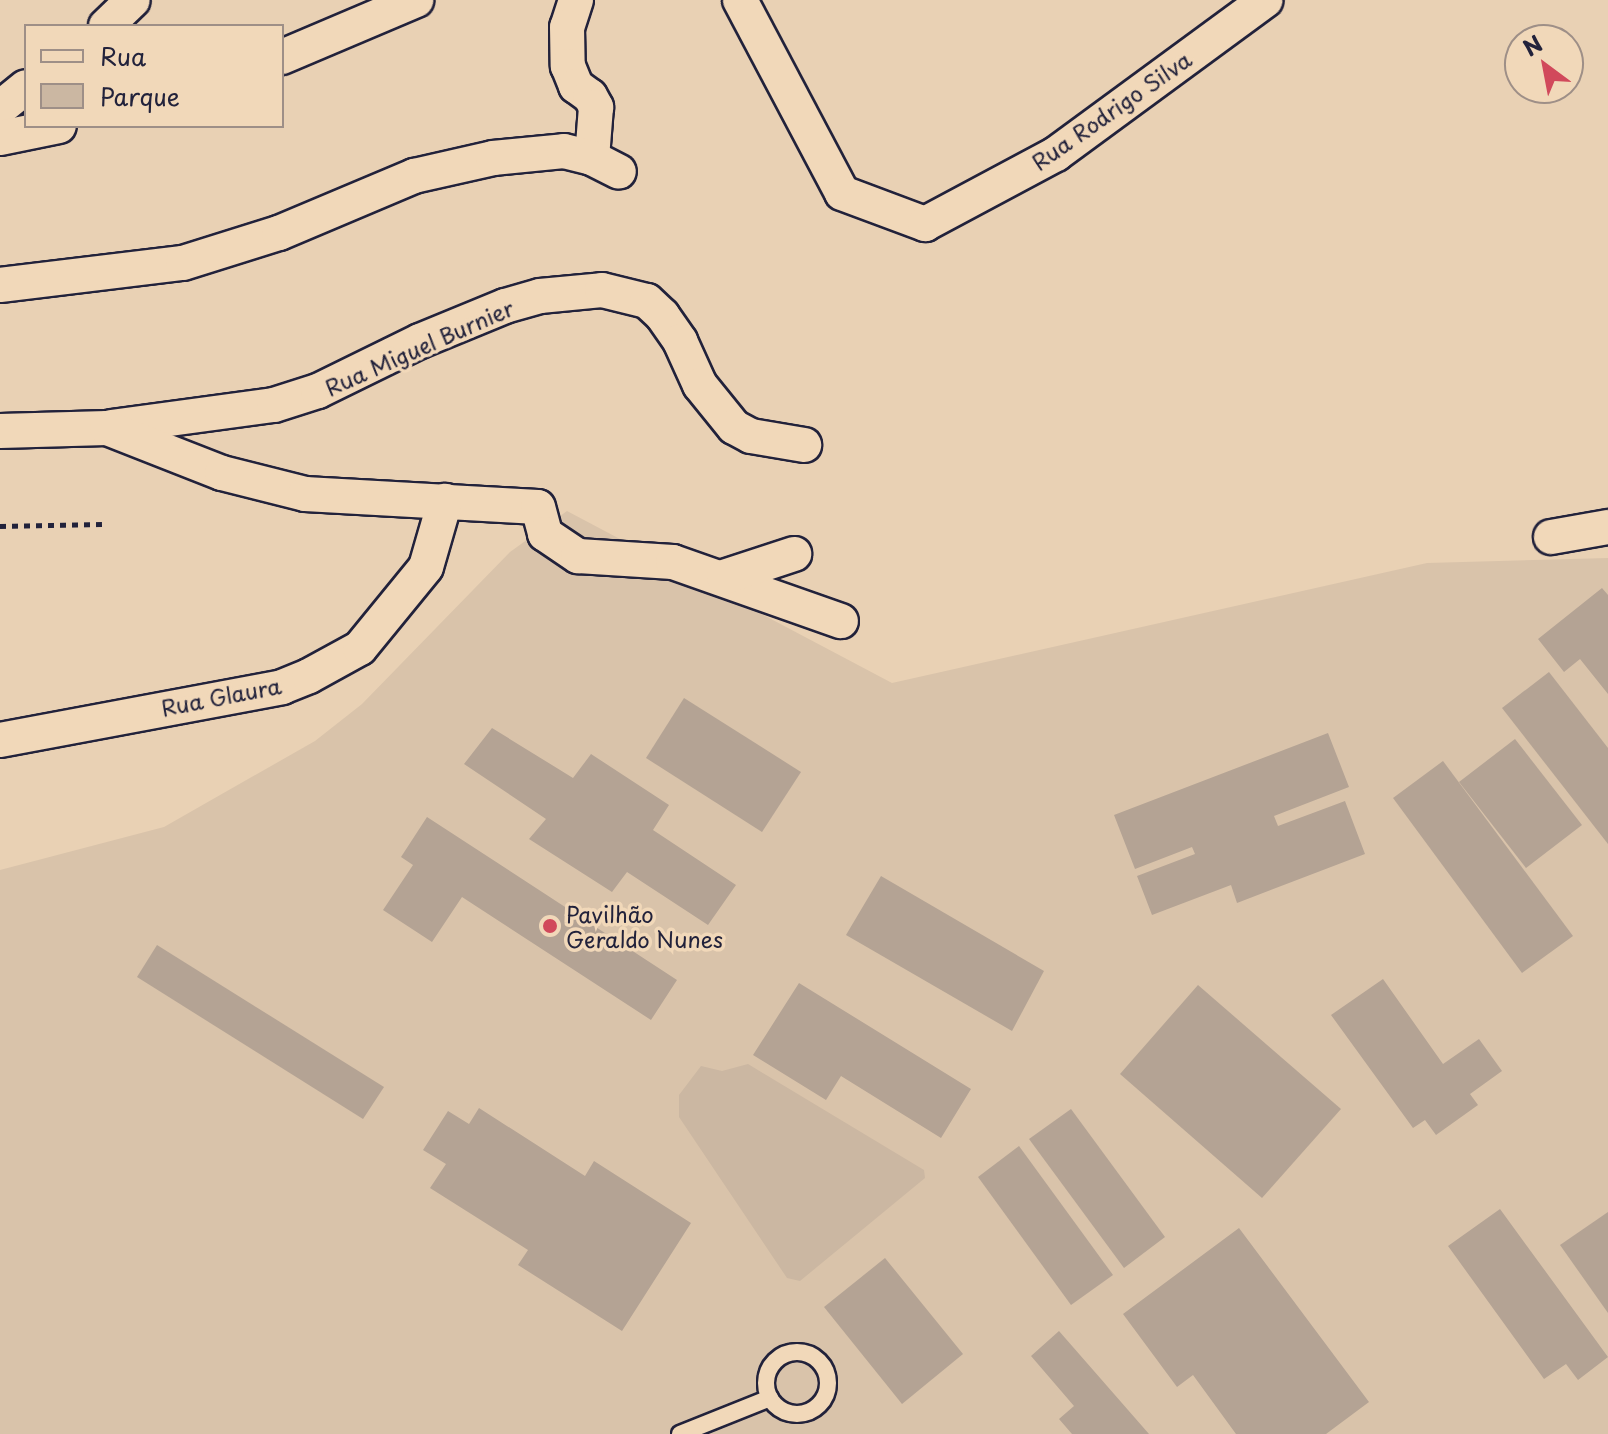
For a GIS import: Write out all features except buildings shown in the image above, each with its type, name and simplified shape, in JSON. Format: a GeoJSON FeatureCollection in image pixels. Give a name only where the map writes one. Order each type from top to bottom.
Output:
{"type":"FeatureCollection","features":[{"type":"Feature","properties":{"kind":"street"},"geometry":{"type":"LineString","coordinates":[[108,24],[133,0]]}},
{"type":"Feature","properties":{"kind":"street"},"geometry":{"type":"LineString","coordinates":[[284,56],[416,0]]}},
{"type":"Feature","properties":{"kind":"street"},"geometry":{"type":"LineString","coordinates":[[0,285],[183,263],[279,233],[436,169],[531,152],[564,151],[606,165],[596,107],[590,96],[576,86],[568,66],[567,27],[576,0]]}},
{"type":"Feature","properties":{"kind":"street","name":"Rua Rodrigo Silva"},"geometry":{"type":"LineString","coordinates":[[740,0],[842,193],[925,224],[1056,154],[1266,0]]}},
{"type":"Feature","properties":{"kind":"street"},"geometry":{"type":"LineString","coordinates":[[0,108],[24,89]]}},
{"type":"Feature","properties":{"kind":"street"},"geometry":{"type":"LineString","coordinates":[[0,138],[49,128]]}},
{"type":"Feature","properties":{"kind":"street","name":"Rua Miguel Burnier"},"geometry":{"type":"LineString","coordinates":[[0,431],[107,428],[274,405],[318,391],[420,341],[505,306],[551,294],[602,290],[647,301],[662,315],[680,341],[700,385],[734,427],[751,436],[804,445]]}},
{"type":"Feature","properties":{"kind":"street"},"geometry":{"type":"LineString","coordinates":[[107,428],[222,473],[305,494],[538,507],[545,534],[578,556],[656,559],[724,577],[841,621]]}},
{"type":"Feature","properties":{"kind":"street","name":"Rua Glaura"},"geometry":{"type":"LineString","coordinates":[[0,740],[282,687],[309,676],[360,648],[426,567],[445,501]]}},
{"type":"Feature","properties":{"kind":"street"},"geometry":{"type":"LineString","coordinates":[[1551,537],[1608,527]]}},
{"type":"Feature","properties":{"kind":"street"},"geometry":{"type":"LineString","coordinates":[[724,577],[794,554]]}},
{"type":"Feature","properties":{"kind":"lane"},"geometry":{"type":"LineString","coordinates":[[680,1434],[770,1398]]}},
{"type":"Feature","properties":{"kind":"path"},"geometry":{"type":"LineString","coordinates":[[0,526],[102,524]]}},
{"type":"Feature","properties":{"kind":"shaded area"},"geometry":{"type":"Polygon","coordinates":[[[567,511],[892,683],[1427,563],[1608,558],[1608,1434],[0,1434],[0,870],[164,827],[315,741],[362,704],[510,552],[567,511]]]}},
{"type":"Feature","properties":{"kind":"green space"},"geometry":{"type":"Polygon","coordinates":[[[748,1064],[924,1170],[925,1178],[800,1281],[787,1278],[679,1117],[679,1095],[701,1066],[722,1071],[748,1064]]]}},
{"type":"Feature","properties":{"kind":"place","name":"Pavilhão Geraldo Nunes"},"geometry":{"type":"Point","coordinates":[550,926]}}]}
